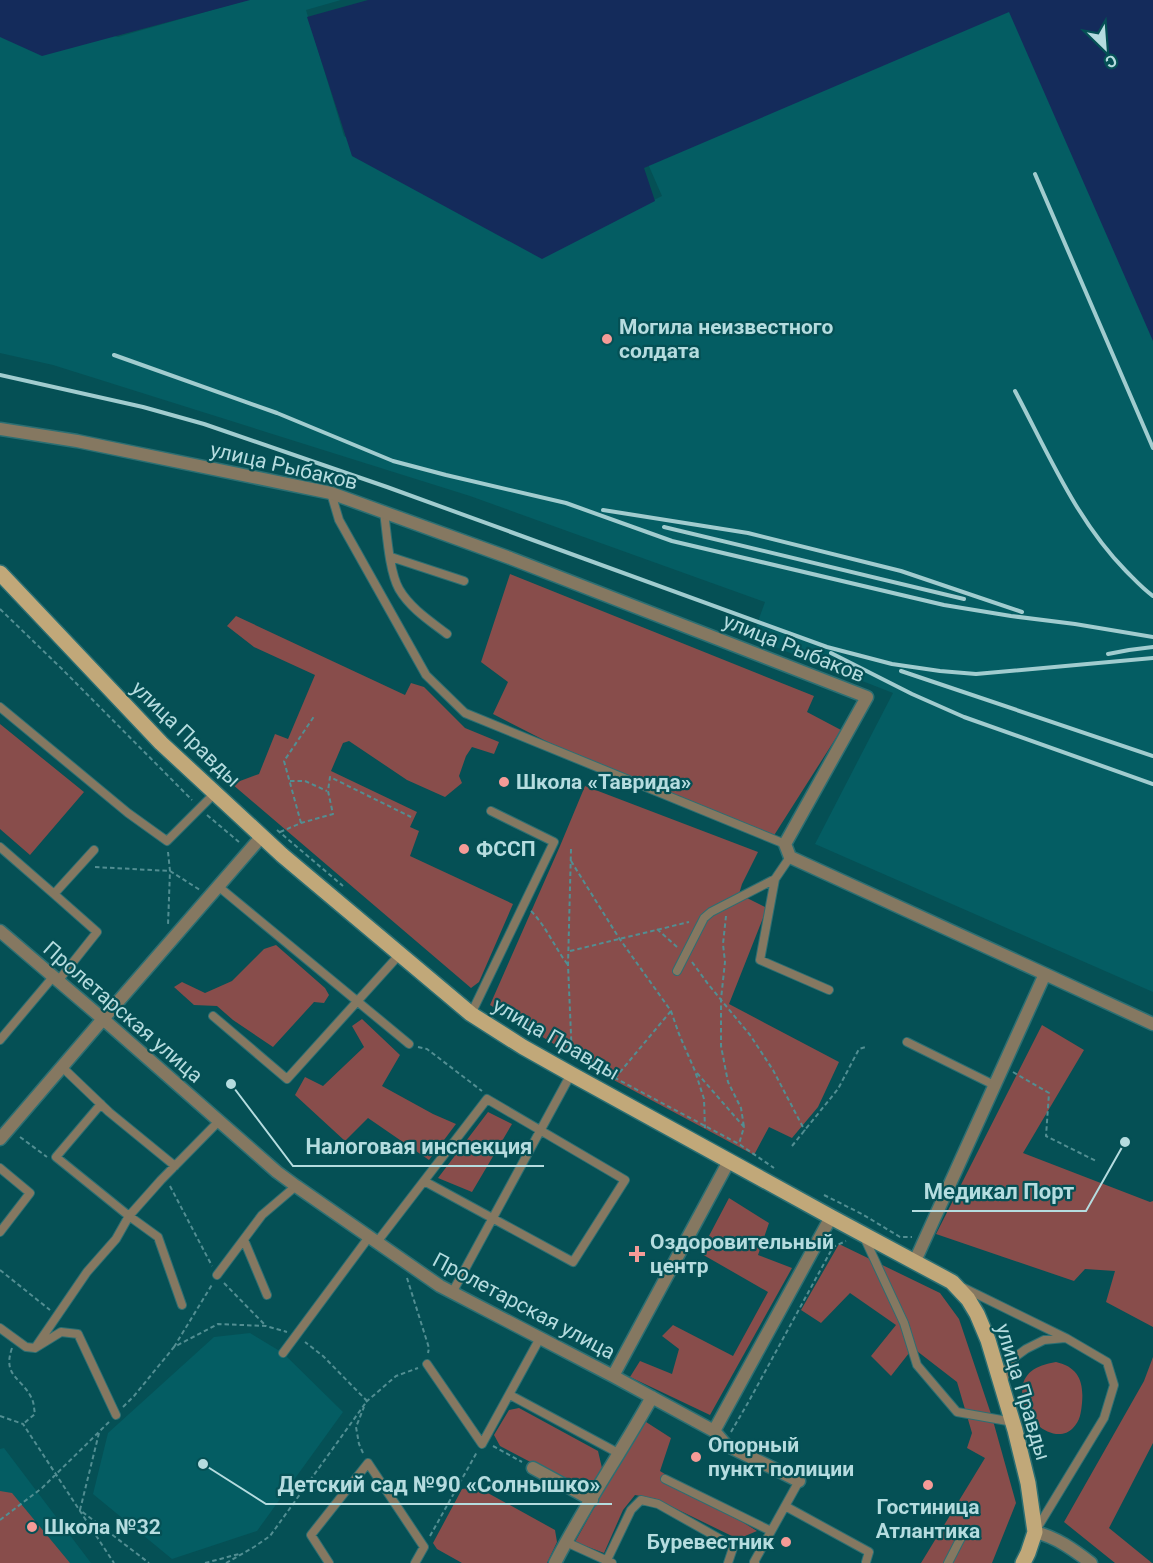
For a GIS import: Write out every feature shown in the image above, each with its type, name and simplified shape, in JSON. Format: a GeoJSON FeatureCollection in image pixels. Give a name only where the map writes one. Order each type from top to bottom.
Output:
{"type":"FeatureCollection","features":[{"type":"Feature","properties":{"kind":"main road","name":"улица Правды"},"geometry":{"type":"LineString","coordinates":[[0,573],[161,743],[262,836],[471,1014],[523,1047],[575,1067],[729,1161],[831,1217],[856,1236],[915,1261],[952,1282],[968,1299],[988,1340],[1013,1422],[1028,1483],[1035,1532]]}},
{"type":"Feature","properties":{"kind":"main road"},"geometry":{"type":"LineString","coordinates":[[1023,1563],[1035,1532]]}},
{"type":"Feature","properties":{"kind":"street","name":"улица Рыбаков"},"geometry":{"type":"LineString","coordinates":[[0,429],[77,441],[331,493],[510,558],[867,697],[785,844]]}},
{"type":"Feature","properties":{"kind":"street"},"geometry":{"type":"LineString","coordinates":[[0,1139],[262,836]]}},
{"type":"Feature","properties":{"kind":"street"},"geometry":{"type":"LineString","coordinates":[[785,844],[790,857],[1153,1024]]}},
{"type":"Feature","properties":{"kind":"street","name":"Пролетарская улица"},"geometry":{"type":"LineString","coordinates":[[0,931],[277,1172],[440,1286],[652,1397],[714,1431],[724,1443],[799,1481]]}},
{"type":"Feature","properties":{"kind":"street"},"geometry":{"type":"LineString","coordinates":[[915,1261],[1044,974]]}},
{"type":"Feature","properties":{"kind":"street"},"geometry":{"type":"LineString","coordinates":[[613,1376],[729,1161]]}},
{"type":"Feature","properties":{"kind":"street"},"geometry":{"type":"LineString","coordinates":[[714,1431],[831,1217]]}},
{"type":"Feature","properties":{"kind":"street"},"geometry":{"type":"LineString","coordinates":[[555,1563],[652,1397]]}},
{"type":"Feature","properties":{"kind":"street"},"geometry":{"type":"LineString","coordinates":[[533,1468],[592,1500]]}},
{"type":"Feature","properties":{"kind":"street"},"geometry":{"type":"LineString","coordinates":[[1035,1532],[1047,1534],[1062,1542],[1091,1563]]}},
{"type":"Feature","properties":{"kind":"lane"},"geometry":{"type":"LineString","coordinates":[[331,493],[339,520],[426,675],[465,712],[785,844]]}},
{"type":"Feature","properties":{"kind":"lane"},"geometry":{"type":"LineString","coordinates":[[384,512],[392,567],[399,589],[415,609],[447,634]]}},
{"type":"Feature","properties":{"kind":"lane"},"geometry":{"type":"LineString","coordinates":[[391,557],[464,580]]}},
{"type":"Feature","properties":{"kind":"lane"},"geometry":{"type":"LineString","coordinates":[[0,706],[128,813],[167,841],[215,793]]}},
{"type":"Feature","properties":{"kind":"lane"},"geometry":{"type":"LineString","coordinates":[[471,1014],[554,842],[491,811]]}},
{"type":"Feature","properties":{"kind":"lane"},"geometry":{"type":"LineString","coordinates":[[0,847],[97,932],[0,1040]]}},
{"type":"Feature","properties":{"kind":"lane"},"geometry":{"type":"LineString","coordinates":[[54,894],[94,850]]}},
{"type":"Feature","properties":{"kind":"lane"},"geometry":{"type":"LineString","coordinates":[[790,857],[775,879],[760,960],[829,990]]}},
{"type":"Feature","properties":{"kind":"lane"},"geometry":{"type":"LineString","coordinates":[[677,971],[704,918],[711,912],[775,879]]}},
{"type":"Feature","properties":{"kind":"lane"},"geometry":{"type":"LineString","coordinates":[[215,892],[410,1044]]}},
{"type":"Feature","properties":{"kind":"lane"},"geometry":{"type":"LineString","coordinates":[[213,1016],[287,1080],[400,954]]}},
{"type":"Feature","properties":{"kind":"lane"},"geometry":{"type":"LineString","coordinates":[[908,1042],[994,1085]]}},
{"type":"Feature","properties":{"kind":"lane"},"geometry":{"type":"LineString","coordinates":[[62,1066],[109,1112],[175,1166]]}},
{"type":"Feature","properties":{"kind":"lane"},"geometry":{"type":"LineString","coordinates":[[452,1293],[575,1067]]}},
{"type":"Feature","properties":{"kind":"lane"},"geometry":{"type":"LineString","coordinates":[[284,1353],[373,1239],[424,1181],[487,1099],[625,1180],[573,1262],[424,1181]]}},
{"type":"Feature","properties":{"kind":"lane"},"geometry":{"type":"LineString","coordinates":[[101,1104],[56,1157],[129,1216],[159,1237],[182,1305]]}},
{"type":"Feature","properties":{"kind":"lane"},"geometry":{"type":"LineString","coordinates":[[35,1348],[87,1272],[116,1239],[129,1216],[219,1121]]}},
{"type":"Feature","properties":{"kind":"lane"},"geometry":{"type":"LineString","coordinates":[[0,1168],[30,1193],[0,1232]]}},
{"type":"Feature","properties":{"kind":"lane"},"geometry":{"type":"LineString","coordinates":[[217,1275],[262,1215],[296,1186]]}},
{"type":"Feature","properties":{"kind":"lane"},"geometry":{"type":"LineString","coordinates":[[856,1236],[904,1323],[917,1365],[957,1412],[1013,1422]]}},
{"type":"Feature","properties":{"kind":"lane"},"geometry":{"type":"LineString","coordinates":[[244,1240],[267,1295]]}},
{"type":"Feature","properties":{"kind":"lane"},"geometry":{"type":"LineString","coordinates":[[952,1282],[1066,1338],[1107,1362],[1114,1385],[1104,1418],[1035,1532]]}},
{"type":"Feature","properties":{"kind":"lane"},"geometry":{"type":"LineString","coordinates":[[0,1328],[26,1347],[35,1348],[61,1332],[78,1334],[116,1414]]}},
{"type":"Feature","properties":{"kind":"lane"},"geometry":{"type":"LineString","coordinates":[[427,1364],[482,1444],[540,1338]]}},
{"type":"Feature","properties":{"kind":"lane"},"geometry":{"type":"LineString","coordinates":[[1001,1385],[1011,1360],[1026,1349],[1044,1340],[1066,1338]]}},
{"type":"Feature","properties":{"kind":"lane"},"geometry":{"type":"LineString","coordinates":[[510,1395],[620,1454]]}},
{"type":"Feature","properties":{"kind":"lane"},"geometry":{"type":"LineString","coordinates":[[329,1563],[311,1534],[368,1463],[424,1547],[415,1563]]}},
{"type":"Feature","properties":{"kind":"lane"},"geometry":{"type":"LineString","coordinates":[[665,1479],[771,1531]]}},
{"type":"Feature","properties":{"kind":"lane"},"geometry":{"type":"LineString","coordinates":[[755,1563],[799,1481]]}},
{"type":"Feature","properties":{"kind":"lane"},"geometry":{"type":"LineString","coordinates":[[566,1542],[610,1561],[631,1510],[641,1500],[658,1504],[722,1540],[733,1548],[728,1563]]}},
{"type":"Feature","properties":{"kind":"lane"},"geometry":{"type":"LineString","coordinates":[[785,1506],[869,1552],[866,1562]]}},
{"type":"Feature","properties":{"kind":"lane"},"geometry":{"type":"LineString","coordinates":[[948,1563],[965,1530]]}},
{"type":"Feature","properties":{"kind":"path"},"geometry":{"type":"LineString","coordinates":[[301,823],[284,761],[315,715]]}},
{"type":"Feature","properties":{"kind":"path"},"geometry":{"type":"LineString","coordinates":[[344,887],[280,832],[333,814],[328,791],[330,777],[411,817]]}},
{"type":"Feature","properties":{"kind":"path"},"geometry":{"type":"LineString","coordinates":[[290,781],[305,781],[328,791]]}},
{"type":"Feature","properties":{"kind":"path"},"geometry":{"type":"LineString","coordinates":[[167,841],[170,871],[168,945]]}},
{"type":"Feature","properties":{"kind":"path"},"geometry":{"type":"LineString","coordinates":[[571,849],[568,965],[572,1058],[575,1067]]}},
{"type":"Feature","properties":{"kind":"path"},"geometry":{"type":"LineString","coordinates":[[571,861],[620,938],[671,1011],[704,1099],[705,1128]]}},
{"type":"Feature","properties":{"kind":"path"},"geometry":{"type":"LineString","coordinates":[[80,866],[170,871],[215,892]]}},
{"type":"Feature","properties":{"kind":"path"},"geometry":{"type":"LineString","coordinates":[[732,901],[725,917],[721,1046],[728,1082],[741,1108],[744,1127],[739,1144]]}},
{"type":"Feature","properties":{"kind":"path"},"geometry":{"type":"LineString","coordinates":[[524,905],[537,917],[568,965]]}},
{"type":"Feature","properties":{"kind":"path"},"geometry":{"type":"LineString","coordinates":[[569,951],[704,918]]}},
{"type":"Feature","properties":{"kind":"path"},"geometry":{"type":"LineString","coordinates":[[657,929],[694,963],[750,1035],[774,1070],[805,1131]]}},
{"type":"Feature","properties":{"kind":"path"},"geometry":{"type":"LineString","coordinates":[[615,1078],[671,1011]]}},
{"type":"Feature","properties":{"kind":"path"},"geometry":{"type":"LineString","coordinates":[[410,1044],[427,1049],[482,1090],[487,1099]]}},
{"type":"Feature","properties":{"kind":"path"},"geometry":{"type":"LineString","coordinates":[[792,1146],[838,1089],[859,1049],[866,1047]]}},
{"type":"Feature","properties":{"kind":"path"},"geometry":{"type":"LineString","coordinates":[[585,1064],[739,1144],[781,1172]]}},
{"type":"Feature","properties":{"kind":"path"},"geometry":{"type":"LineString","coordinates":[[1003,1066],[1049,1093],[1046,1136],[1096,1161]]}},
{"type":"Feature","properties":{"kind":"path"},"geometry":{"type":"LineString","coordinates":[[695,1071],[744,1127]]}},
{"type":"Feature","properties":{"kind":"path"},"geometry":{"type":"LineString","coordinates":[[15,1134],[52,1160],[56,1157]]}},
{"type":"Feature","properties":{"kind":"path"},"geometry":{"type":"LineString","coordinates":[[165,1177],[217,1275],[266,1326]]}},
{"type":"Feature","properties":{"kind":"path"},"geometry":{"type":"LineString","coordinates":[[819,1193],[862,1214],[900,1237],[915,1237]]}},
{"type":"Feature","properties":{"kind":"path"},"geometry":{"type":"LineString","coordinates":[[724,1443],[833,1247],[856,1236]]}},
{"type":"Feature","properties":{"kind":"path"},"geometry":{"type":"LineString","coordinates":[[0,1270],[57,1316]]}},
{"type":"Feature","properties":{"kind":"path"},"geometry":{"type":"LineString","coordinates":[[0,1520],[42,1488],[134,1396],[174,1347],[217,1275]]}},
{"type":"Feature","properties":{"kind":"path"},"geometry":{"type":"LineString","coordinates":[[226,1563],[270,1536],[367,1401],[396,1376],[427,1364],[429,1348],[407,1278],[416,1284]]}},
{"type":"Feature","properties":{"kind":"path"},"geometry":{"type":"LineString","coordinates":[[174,1347],[218,1324],[266,1326],[297,1335],[323,1356],[367,1401]]}},
{"type":"Feature","properties":{"kind":"path"},"geometry":{"type":"LineString","coordinates":[[15,1339],[9,1357],[11,1373],[34,1401],[35,1413],[23,1424]]}},
{"type":"Feature","properties":{"kind":"path"},"geometry":{"type":"LineString","coordinates":[[367,1401],[356,1427],[359,1444],[368,1463]]}},
{"type":"Feature","properties":{"kind":"path"},"geometry":{"type":"LineString","coordinates":[[0,1416],[23,1424],[114,1563]]}},
{"type":"Feature","properties":{"kind":"path"},"geometry":{"type":"LineString","coordinates":[[80,1510],[100,1430]]}},
{"type":"Feature","properties":{"kind":"path"},"geometry":{"type":"LineString","coordinates":[[424,1547],[482,1444],[490,1445],[533,1468]]}},
{"type":"Feature","properties":{"kind":"path"},"geometry":{"type":"LineString","coordinates":[[80,1510],[149,1563]]}},
{"type":"Feature","properties":{"kind":"path"},"geometry":{"type":"LineString","coordinates":[[205,1563],[244,1553]]}},
{"type":"Feature","properties":{"kind":"shaded area"},"geometry":{"type":"Polygon","coordinates":[[[0,0],[250,0],[42,56],[0,37],[0,0]]]}},
{"type":"Feature","properties":{"kind":"shaded area"},"geometry":{"type":"Polygon","coordinates":[[[247,0],[341,0],[306,10],[344,136],[543,254],[662,196],[648,164],[1011,7],[1153,339],[1153,992],[815,844],[893,693],[752,638],[765,602],[470,496],[53,365],[0,353],[0,2],[118,37],[247,0]]]}},
{"type":"Feature","properties":{"kind":"shaded area"},"geometry":{"type":"Polygon","coordinates":[[[368,0],[1153,0],[1153,341],[1009,12],[644,168],[655,201],[542,259],[352,156],[307,17],[368,0]]]}},
{"type":"Feature","properties":{"kind":"shaded area"},"geometry":{"type":"Polygon","coordinates":[[[510,574],[814,696],[807,712],[841,730],[773,837],[585,761],[493,714],[508,682],[481,662],[510,574]]]}},
{"type":"Feature","properties":{"kind":"shaded area"},"geometry":{"type":"Polygon","coordinates":[[[236,616],[405,695],[411,683],[424,687],[465,728],[499,742],[494,754],[472,747],[459,776],[462,783],[445,797],[407,780],[349,741],[343,743],[331,771],[417,812],[410,827],[419,831],[410,856],[513,904],[479,982],[471,988],[232,784],[259,774],[275,734],[288,739],[315,675],[254,647],[227,626],[236,616]]]}},
{"type":"Feature","properties":{"kind":"shaded area"},"geometry":{"type":"Polygon","coordinates":[[[0,724],[84,792],[30,855],[0,829],[0,724]]]}},
{"type":"Feature","properties":{"kind":"shaded area"},"geometry":{"type":"Polygon","coordinates":[[[585,786],[758,852],[739,894],[767,908],[729,1004],[839,1062],[818,1107],[792,1138],[769,1127],[754,1155],[608,1077],[490,1005],[585,786]]]}},
{"type":"Feature","properties":{"kind":"shaded area"},"geometry":{"type":"Polygon","coordinates":[[[276,945],[325,988],[329,995],[324,1003],[314,1002],[273,1047],[233,1020],[217,1006],[194,1005],[174,987],[182,982],[205,993],[232,981],[264,949],[276,945]]]}},
{"type":"Feature","properties":{"kind":"shaded area"},"geometry":{"type":"Polygon","coordinates":[[[362,1019],[400,1055],[382,1086],[456,1124],[429,1160],[368,1118],[345,1141],[295,1095],[305,1077],[323,1086],[364,1047],[352,1026],[362,1019]]]}},
{"type":"Feature","properties":{"kind":"shaded area"},"geometry":{"type":"Polygon","coordinates":[[[1042,1025],[1084,1050],[1023,1153],[1150,1202],[1153,1201],[1153,1327],[1106,1302],[1115,1271],[1085,1269],[1074,1281],[936,1234],[1042,1025]]]}},
{"type":"Feature","properties":{"kind":"shaded area"},"geometry":{"type":"Polygon","coordinates":[[[488,1112],[512,1124],[472,1192],[438,1178],[488,1112]]]}},
{"type":"Feature","properties":{"kind":"shaded area"},"geometry":{"type":"Polygon","coordinates":[[[729,1198],[769,1223],[758,1255],[792,1268],[710,1415],[630,1377],[640,1361],[672,1374],[679,1349],[662,1336],[673,1325],[733,1356],[768,1292],[700,1253],[729,1198]]]}},
{"type":"Feature","properties":{"kind":"shaded area"},"geometry":{"type":"Polygon","coordinates":[[[839,1244],[940,1293],[959,1319],[992,1417],[1016,1503],[992,1563],[921,1563],[985,1458],[967,1448],[972,1433],[957,1382],[913,1348],[891,1376],[871,1356],[896,1325],[850,1293],[821,1323],[801,1310],[839,1244]]]}},
{"type":"Feature","properties":{"kind":"shaded area"},"geometry":{"type":"Polygon","coordinates":[[[250,1333],[283,1353],[343,1412],[257,1531],[172,1559],[93,1494],[108,1433],[214,1337],[250,1333]]]}},
{"type":"Feature","properties":{"kind":"shaded area"},"geometry":{"type":"Polygon","coordinates":[[[1153,1357],[1153,1443],[1109,1528],[1152,1563],[1115,1563],[1064,1522],[1144,1381],[1153,1357]]]}},
{"type":"Feature","properties":{"kind":"shaded area"},"geometry":{"type":"Polygon","coordinates":[[[1056,1362],[1074,1371],[1082,1388],[1081,1413],[1077,1423],[1066,1433],[1059,1434],[1044,1430],[1031,1419],[1022,1395],[1024,1380],[1028,1374],[1039,1366],[1056,1362]]]}},
{"type":"Feature","properties":{"kind":"shaded area"},"geometry":{"type":"Polygon","coordinates":[[[519,1408],[598,1451],[602,1468],[592,1487],[580,1488],[500,1446],[494,1435],[509,1410],[519,1408]]]}},
{"type":"Feature","properties":{"kind":"shaded area"},"geometry":{"type":"Polygon","coordinates":[[[643,1420],[671,1438],[660,1471],[757,1531],[738,1539],[656,1499],[635,1495],[623,1510],[604,1553],[575,1542],[643,1420]]]}},
{"type":"Feature","properties":{"kind":"shaded area","name":"Школа №32"},"geometry":{"type":"Polygon","coordinates":[[[4,1448],[91,1563],[0,1563],[0,1449],[4,1448]]]}},
{"type":"Feature","properties":{"kind":"shaded area"},"geometry":{"type":"Polygon","coordinates":[[[477,1487],[555,1530],[557,1542],[547,1563],[462,1563],[437,1549],[433,1543],[462,1489],[477,1487]]]}},
{"type":"Feature","properties":{"kind":"shaded area"},"geometry":{"type":"Polygon","coordinates":[[[0,1491],[12,1493],[70,1563],[0,1563],[0,1491]]]}},
{"type":"Feature","properties":{"kind":"railway"},"geometry":{"type":"LineString","coordinates":[[1035,174],[1153,448]]}},
{"type":"Feature","properties":{"kind":"railway"},"geometry":{"type":"LineString","coordinates":[[114,355],[277,413],[393,461],[566,503],[672,541],[944,605],[1153,637]]}},
{"type":"Feature","properties":{"kind":"railway"},"geometry":{"type":"LineString","coordinates":[[0,375],[143,407],[204,424],[387,487],[827,647],[892,664],[976,674],[1153,658]]}},
{"type":"Feature","properties":{"kind":"railway"},"geometry":{"type":"LineString","coordinates":[[1015,391],[1064,485],[1092,530],[1126,571],[1153,596]]}},
{"type":"Feature","properties":{"kind":"railway"},"geometry":{"type":"LineString","coordinates":[[603,510],[748,533],[901,571],[1022,612]]}},
{"type":"Feature","properties":{"kind":"railway"},"geometry":{"type":"LineString","coordinates":[[664,527],[964,599]]}},
{"type":"Feature","properties":{"kind":"railway"},"geometry":{"type":"LineString","coordinates":[[1108,654],[1153,647]]}},
{"type":"Feature","properties":{"kind":"railway"},"geometry":{"type":"LineString","coordinates":[[831,653],[912,694],[964,717],[1153,784]]}},
{"type":"Feature","properties":{"kind":"railway"},"geometry":{"type":"LineString","coordinates":[[901,671],[1153,756]]}},
{"type":"Feature","properties":{"kind":"place","name":"Могила неизвестного солдата"},"geometry":{"type":"Point","coordinates":[607,339]}},
{"type":"Feature","properties":{"kind":"place","name":"Школа «Таврида»"},"geometry":{"type":"Point","coordinates":[504,782]}},
{"type":"Feature","properties":{"kind":"place","name":"ФССП"},"geometry":{"type":"Point","coordinates":[464,849]}},
{"type":"Feature","properties":{"kind":"place","name":"Налоговая инспекция"},"geometry":{"type":"Point","coordinates":[231,1084]}},
{"type":"Feature","properties":{"kind":"place","name":"Медикал Порт"},"geometry":{"type":"Point","coordinates":[1125,1142]}},
{"type":"Feature","properties":{"kind":"place","name":"Оздоровительный центр"},"geometry":{"type":"Point","coordinates":[637,1254]}},
{"type":"Feature","properties":{"kind":"place","name":"Опорный пункт полиции"},"geometry":{"type":"Point","coordinates":[696,1457]}},
{"type":"Feature","properties":{"kind":"place","name":"Детский сад №90 «Солнышко»"},"geometry":{"type":"Point","coordinates":[203,1464]}},
{"type":"Feature","properties":{"kind":"place","name":"Гостиница Атлантика"},"geometry":{"type":"Point","coordinates":[928,1485]}},
{"type":"Feature","properties":{"kind":"place","name":"Школа №32"},"geometry":{"type":"Point","coordinates":[32,1527]}},
{"type":"Feature","properties":{"kind":"place","name":"Буревестник"},"geometry":{"type":"Point","coordinates":[786,1542]}}]}
